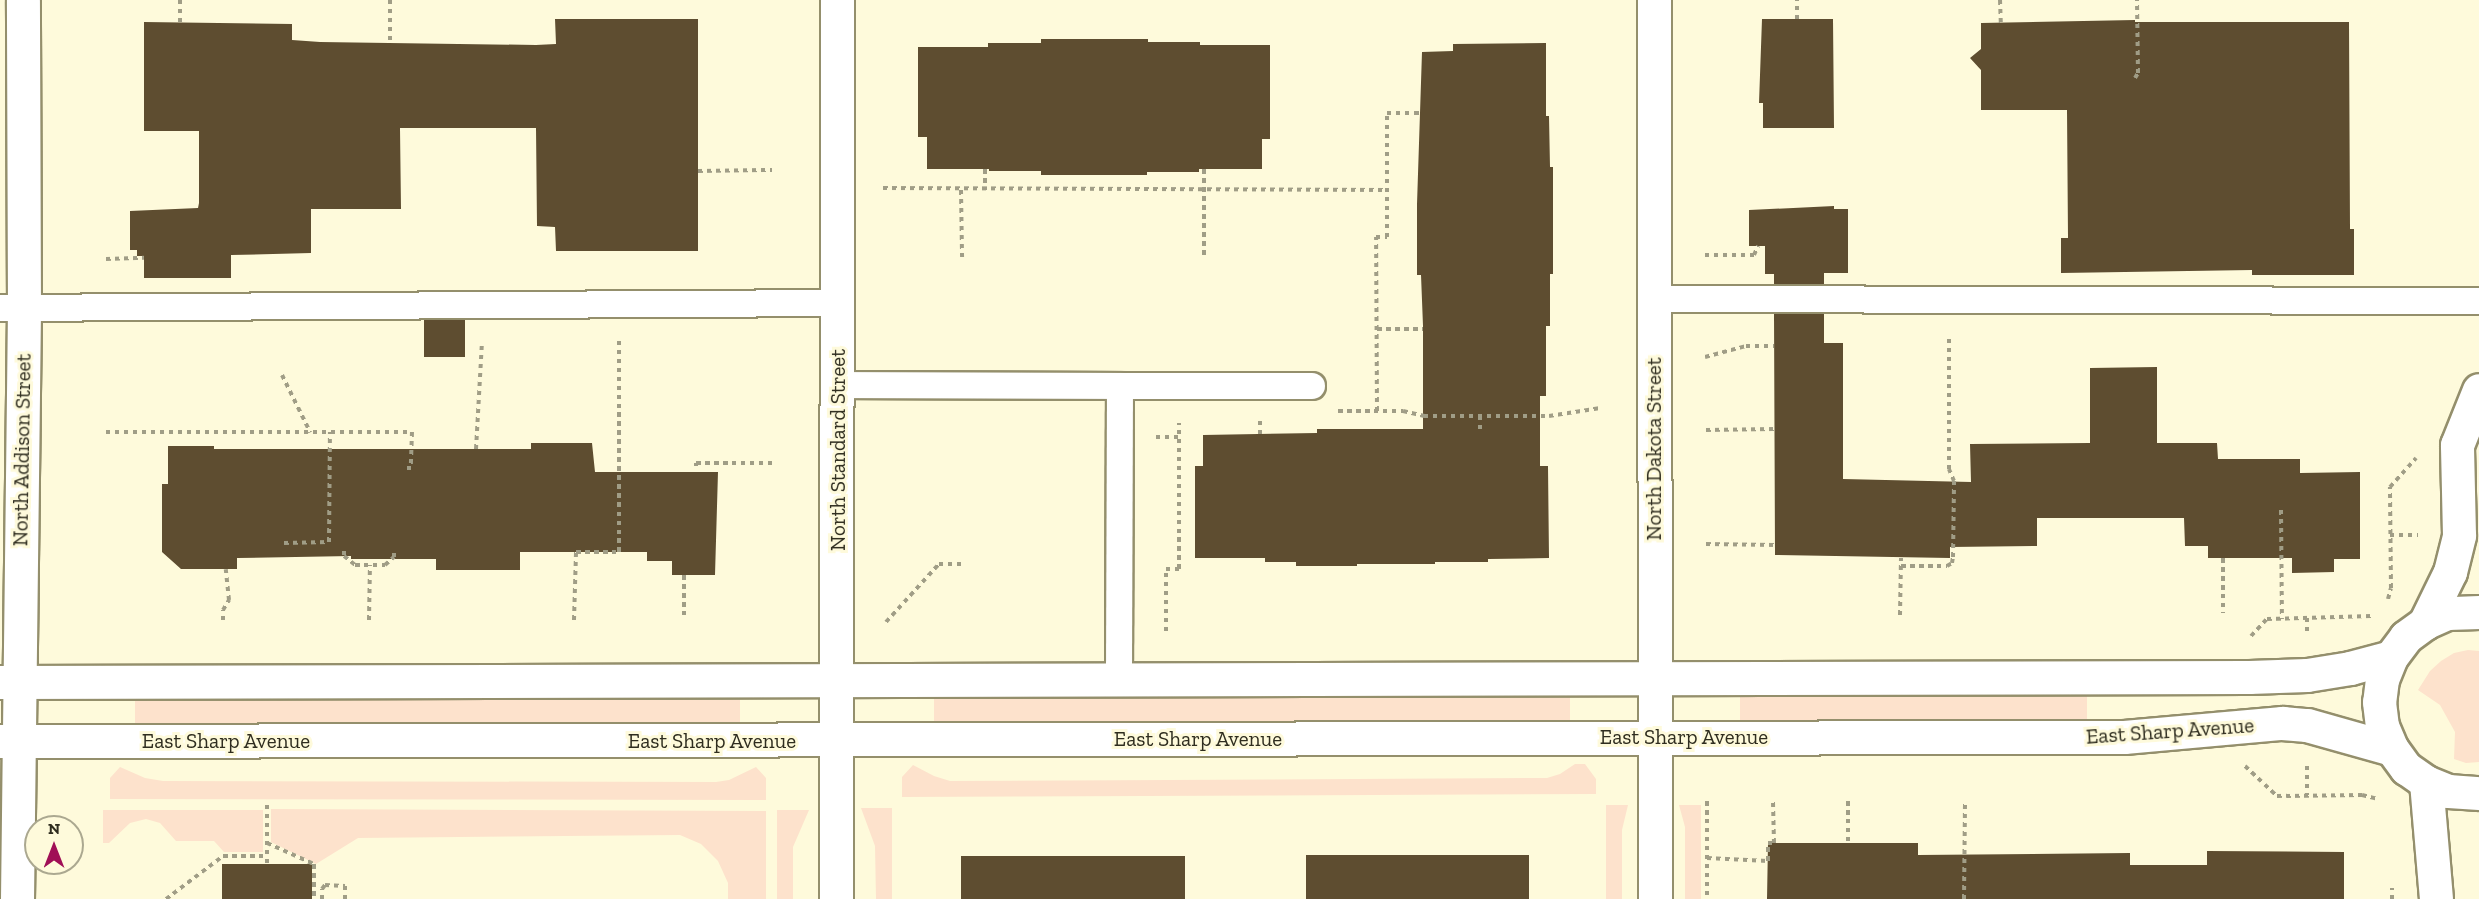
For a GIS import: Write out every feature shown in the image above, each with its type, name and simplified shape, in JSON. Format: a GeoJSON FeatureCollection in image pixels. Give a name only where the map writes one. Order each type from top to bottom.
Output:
{"type":"FeatureCollection","features":[{"type":"Feature","properties":{"kind":"street","name":"North Addison Street"},"geometry":{"type":"LineString","coordinates":[[17,899],[9,741],[9,682],[12,308],[23,0]]}},
{"type":"Feature","properties":{"kind":"street","name":"North Standard Street"},"geometry":{"type":"LineString","coordinates":[[836,899],[837,0]]}},
{"type":"Feature","properties":{"kind":"street","name":"North Dakota Street"},"geometry":{"type":"LineString","coordinates":[[1654,0],[1655,899]]}},
{"type":"Feature","properties":{"kind":"street"},"geometry":{"type":"LineString","coordinates":[[2425,623],[2450,572],[2459,535],[2457,445],[2479,390]]}},
{"type":"Feature","properties":{"kind":"street"},"geometry":{"type":"LineString","coordinates":[[2479,612],[2447,614],[2425,623],[2406,637],[2391,657],[2382,679],[2379,702],[2382,726],[2392,749],[2406,768],[2426,782],[2448,791],[2479,793]]}},
{"type":"Feature","properties":{"kind":"street"},"geometry":{"type":"LineString","coordinates":[[9,682],[2249,677],[2307,675],[2350,668],[2391,657]]}},
{"type":"Feature","properties":{"kind":"street","name":"East Sharp Avenue"},"geometry":{"type":"LineString","coordinates":[[9,741],[2124,737],[2282,723],[2307,725],[2392,749]]}},
{"type":"Feature","properties":{"kind":"street"},"geometry":{"type":"LineString","coordinates":[[2426,782],[2436,899]]}},
{"type":"Feature","properties":{"kind":"lane"},"geometry":{"type":"LineString","coordinates":[[1653,299],[2479,301]]}},
{"type":"Feature","properties":{"kind":"lane"},"geometry":{"type":"LineString","coordinates":[[12,308],[838,303]]}},
{"type":"Feature","properties":{"kind":"lane"},"geometry":{"type":"LineString","coordinates":[[838,385],[1312,386]]}},
{"type":"Feature","properties":{"kind":"lane"},"geometry":{"type":"LineString","coordinates":[[1119,680],[1120,386]]}},
{"type":"Feature","properties":{"kind":"path"},"geometry":{"type":"LineString","coordinates":[[180,0],[180,22]]}},
{"type":"Feature","properties":{"kind":"path"},"geometry":{"type":"LineString","coordinates":[[390,0],[390,45]]}},
{"type":"Feature","properties":{"kind":"path"},"geometry":{"type":"LineString","coordinates":[[1797,0],[1797,19]]}},
{"type":"Feature","properties":{"kind":"path"},"geometry":{"type":"LineString","coordinates":[[2000,0],[2001,23]]}},
{"type":"Feature","properties":{"kind":"path"},"geometry":{"type":"LineString","coordinates":[[2135,78],[2138,73],[2138,0]]}},
{"type":"Feature","properties":{"kind":"path"},"geometry":{"type":"LineString","coordinates":[[1377,411],[1376,237],[1387,237],[1387,113],[1422,113]]}},
{"type":"Feature","properties":{"kind":"path"},"geometry":{"type":"LineString","coordinates":[[985,169],[985,190]]}},
{"type":"Feature","properties":{"kind":"path"},"geometry":{"type":"LineString","coordinates":[[1204,169],[1204,257]]}},
{"type":"Feature","properties":{"kind":"path"},"geometry":{"type":"LineString","coordinates":[[698,171],[772,170]]}},
{"type":"Feature","properties":{"kind":"path"},"geometry":{"type":"LineString","coordinates":[[883,188],[1387,190]]}},
{"type":"Feature","properties":{"kind":"path"},"geometry":{"type":"LineString","coordinates":[[961,190],[962,257]]}},
{"type":"Feature","properties":{"kind":"path"},"geometry":{"type":"LineString","coordinates":[[1705,255],[1754,255],[1758,246]]}},
{"type":"Feature","properties":{"kind":"path"},"geometry":{"type":"LineString","coordinates":[[106,259],[144,258]]}},
{"type":"Feature","properties":{"kind":"path"},"geometry":{"type":"LineString","coordinates":[[1901,566],[1947,566],[1952,564],[1954,481],[1949,470],[1949,300]]}},
{"type":"Feature","properties":{"kind":"path"},"geometry":{"type":"LineString","coordinates":[[574,620],[576,552],[619,552],[619,304]]}},
{"type":"Feature","properties":{"kind":"path"},"geometry":{"type":"LineString","coordinates":[[476,448],[480,361],[487,306]]}},
{"type":"Feature","properties":{"kind":"path"},"geometry":{"type":"LineString","coordinates":[[1377,329],[1423,329]]}},
{"type":"Feature","properties":{"kind":"path"},"geometry":{"type":"LineString","coordinates":[[1705,357],[1746,346],[1774,346]]}},
{"type":"Feature","properties":{"kind":"path"},"geometry":{"type":"LineString","coordinates":[[282,375],[310,432]]}},
{"type":"Feature","properties":{"kind":"path"},"geometry":{"type":"LineString","coordinates":[[1330,411],[1403,411],[1424,416],[1549,416],[1600,408]]}},
{"type":"Feature","properties":{"kind":"path"},"geometry":{"type":"LineString","coordinates":[[1480,416],[1480,434]]}},
{"type":"Feature","properties":{"kind":"path"},"geometry":{"type":"LineString","coordinates":[[1166,631],[1166,569],[1179,569],[1179,420]]}},
{"type":"Feature","properties":{"kind":"path"},"geometry":{"type":"LineString","coordinates":[[1706,430],[1774,429]]}},
{"type":"Feature","properties":{"kind":"path"},"geometry":{"type":"LineString","coordinates":[[106,432],[412,432],[411,468],[406,468]]}},
{"type":"Feature","properties":{"kind":"path"},"geometry":{"type":"LineString","coordinates":[[284,543],[329,542],[330,432]]}},
{"type":"Feature","properties":{"kind":"path"},"geometry":{"type":"LineString","coordinates":[[2385,606],[2391,588],[2390,487],[2420,453]]}},
{"type":"Feature","properties":{"kind":"path"},"geometry":{"type":"LineString","coordinates":[[696,466],[696,464],[772,464]]}},
{"type":"Feature","properties":{"kind":"path"},"geometry":{"type":"LineString","coordinates":[[2281,510],[2282,619]]}},
{"type":"Feature","properties":{"kind":"path"},"geometry":{"type":"LineString","coordinates":[[1706,544],[1775,545]]}},
{"type":"Feature","properties":{"kind":"path"},"geometry":{"type":"LineString","coordinates":[[344,551],[344,556],[355,565],[385,565],[394,557],[394,551]]}},
{"type":"Feature","properties":{"kind":"path"},"geometry":{"type":"LineString","coordinates":[[1900,615],[1901,558]]}},
{"type":"Feature","properties":{"kind":"path"},"geometry":{"type":"LineString","coordinates":[[2223,558],[2223,614]]}},
{"type":"Feature","properties":{"kind":"path"},"geometry":{"type":"LineString","coordinates":[[886,622],[939,564],[961,564]]}},
{"type":"Feature","properties":{"kind":"path"},"geometry":{"type":"LineString","coordinates":[[369,620],[370,565]]}},
{"type":"Feature","properties":{"kind":"path"},"geometry":{"type":"LineString","coordinates":[[223,620],[223,610],[229,600],[226,569]]}},
{"type":"Feature","properties":{"kind":"path"},"geometry":{"type":"LineString","coordinates":[[684,575],[684,620]]}},
{"type":"Feature","properties":{"kind":"path"},"geometry":{"type":"LineString","coordinates":[[2245,642],[2267,619],[2362,618],[2379,612]]}},
{"type":"Feature","properties":{"kind":"path"},"geometry":{"type":"LineString","coordinates":[[2236,758],[2277,796],[2361,795],[2383,802]]}},
{"type":"Feature","properties":{"kind":"path"},"geometry":{"type":"LineString","coordinates":[[1964,899],[1965,800]]}},
{"type":"Feature","properties":{"kind":"path"},"geometry":{"type":"LineString","coordinates":[[1707,801],[1707,899]]}},
{"type":"Feature","properties":{"kind":"path"},"geometry":{"type":"LineString","coordinates":[[1707,858],[1768,861],[1768,843],[1774,843],[1773,801]]}},
{"type":"Feature","properties":{"kind":"path"},"geometry":{"type":"LineString","coordinates":[[1848,801],[1848,843]]}},
{"type":"Feature","properties":{"kind":"path"},"geometry":{"type":"LineString","coordinates":[[267,805],[267,864]]}},
{"type":"Feature","properties":{"kind":"path"},"geometry":{"type":"LineString","coordinates":[[267,843],[314,864],[314,899]]}},
{"type":"Feature","properties":{"kind":"path"},"geometry":{"type":"LineString","coordinates":[[166,899],[223,856],[267,856]]}},
{"type":"Feature","properties":{"kind":"path"},"geometry":{"type":"LineString","coordinates":[[322,899],[322,889],[325,885],[345,886],[345,899]]}},
{"type":"Feature","properties":{"kind":"path"},"geometry":{"type":"LineString","coordinates":[[2392,887],[2392,899]]}},
{"type":"Feature","properties":{"kind":"shaded area"},"geometry":{"type":"Polygon","coordinates":[[[2468,650],[2479,651],[2479,762],[2466,763],[2454,759],[2455,732],[2440,705],[2418,690],[2430,671],[2441,661],[2454,653],[2468,650]]]}},
{"type":"Feature","properties":{"kind":"shaded area"},"geometry":{"type":"Polygon","coordinates":[[[1740,692],[2087,692],[2087,722],[1740,722],[1740,692]]]}},
{"type":"Feature","properties":{"kind":"shaded area"},"geometry":{"type":"Polygon","coordinates":[[[934,693],[1570,693],[1570,724],[934,724],[934,693]]]}},
{"type":"Feature","properties":{"kind":"shaded area"},"geometry":{"type":"Polygon","coordinates":[[[135,696],[740,696],[740,726],[135,726],[135,696]]]}},
{"type":"Feature","properties":{"kind":"shaded area"},"geometry":{"type":"Polygon","coordinates":[[[1575,764],[1585,764],[1596,779],[1596,794],[902,797],[902,777],[913,765],[950,781],[1547,778],[1560,774],[1575,764]]]}},
{"type":"Feature","properties":{"kind":"shaded area"},"geometry":{"type":"Polygon","coordinates":[[[120,767],[145,778],[163,781],[716,782],[729,780],[756,767],[766,778],[766,800],[110,799],[110,778],[120,767]]]}},
{"type":"Feature","properties":{"kind":"shaded area"},"geometry":{"type":"Polygon","coordinates":[[[1606,805],[1628,805],[1622,830],[1622,899],[1606,899],[1606,805]]]}},
{"type":"Feature","properties":{"kind":"shaded area"},"geometry":{"type":"Polygon","coordinates":[[[1679,805],[1701,805],[1701,899],[1685,899],[1685,827],[1679,805]]]}},
{"type":"Feature","properties":{"kind":"shaded area"},"geometry":{"type":"Polygon","coordinates":[[[861,808],[892,808],[892,899],[876,899],[875,846],[861,808]]]}},
{"type":"Feature","properties":{"kind":"shaded area"},"geometry":{"type":"Polygon","coordinates":[[[271,809],[766,811],[766,899],[728,899],[728,883],[718,861],[701,844],[680,835],[358,838],[316,864],[271,842],[271,809]]]}},
{"type":"Feature","properties":{"kind":"shaded area"},"geometry":{"type":"Polygon","coordinates":[[[103,810],[263,810],[263,852],[224,852],[214,841],[176,841],[160,823],[146,819],[130,823],[109,843],[103,843],[103,810]]]}},
{"type":"Feature","properties":{"kind":"shaded area"},"geometry":{"type":"Polygon","coordinates":[[[777,810],[809,810],[793,847],[793,899],[777,899],[777,810]]]}},
{"type":"Feature","properties":{"kind":"building"},"geometry":{"type":"Polygon","coordinates":[[[555,19],[698,19],[698,251],[556,251],[555,227],[537,226],[536,128],[400,128],[401,209],[311,209],[311,253],[231,255],[231,278],[144,278],[144,256],[137,256],[137,250],[130,250],[130,211],[198,208],[199,131],[144,131],[144,22],[292,24],[292,40],[320,42],[536,45],[556,44],[555,19]]]}},
{"type":"Feature","properties":{"kind":"building"},"geometry":{"type":"Polygon","coordinates":[[[1762,19],[1833,19],[1834,128],[1763,128],[1763,103],[1759,103],[1762,19]]]}},
{"type":"Feature","properties":{"kind":"building"},"geometry":{"type":"Polygon","coordinates":[[[2135,20],[2135,22],[2349,22],[2350,229],[2354,229],[2354,275],[2252,275],[2252,270],[2061,273],[2061,238],[2068,238],[2067,110],[1981,110],[1981,70],[1970,58],[1981,49],[1981,23],[2135,20]]]}},
{"type":"Feature","properties":{"kind":"building"},"geometry":{"type":"Polygon","coordinates":[[[1041,39],[1148,39],[1148,42],[1200,42],[1200,45],[1270,45],[1270,139],[1262,139],[1262,169],[1199,169],[1199,172],[1147,172],[1147,175],[1041,175],[1041,171],[927,169],[927,137],[918,137],[918,47],[988,47],[988,43],[1041,43],[1041,39]]]}},
{"type":"Feature","properties":{"kind":"building"},"geometry":{"type":"Polygon","coordinates":[[[1546,43],[1546,116],[1549,116],[1550,167],[1553,167],[1553,274],[1550,274],[1550,326],[1546,326],[1546,396],[1540,396],[1540,466],[1548,466],[1549,558],[1488,559],[1488,562],[1435,562],[1435,564],[1296,566],[1296,562],[1265,562],[1265,558],[1195,558],[1195,466],[1203,466],[1203,435],[1317,433],[1317,429],[1423,429],[1423,326],[1421,275],[1417,275],[1422,52],[1453,51],[1453,44],[1546,43]]]}},
{"type":"Feature","properties":{"kind":"building"},"geometry":{"type":"Polygon","coordinates":[[[1834,206],[1834,209],[1848,209],[1848,273],[1824,273],[1824,284],[1774,284],[1774,274],[1765,274],[1765,246],[1749,246],[1749,210],[1834,206]]]}},
{"type":"Feature","properties":{"kind":"building"},"geometry":{"type":"Polygon","coordinates":[[[1774,314],[1824,314],[1824,343],[1843,343],[1843,479],[1971,482],[1970,444],[2090,443],[2090,368],[2157,367],[2157,443],[2217,443],[2218,459],[2300,459],[2300,473],[2360,472],[2360,559],[2334,559],[2334,572],[2292,573],[2292,558],[2208,558],[2208,546],[2185,546],[2184,518],[2037,518],[2037,546],[1950,547],[1950,558],[1775,555],[1774,314]]]}},
{"type":"Feature","properties":{"kind":"building"},"geometry":{"type":"Polygon","coordinates":[[[424,320],[465,320],[465,357],[424,357],[424,320]]]}},
{"type":"Feature","properties":{"kind":"building"},"geometry":{"type":"Polygon","coordinates":[[[531,443],[592,443],[595,472],[718,472],[715,575],[672,575],[672,561],[647,561],[647,552],[520,552],[520,570],[436,570],[436,559],[351,559],[351,556],[237,558],[237,569],[181,569],[162,552],[162,484],[168,484],[168,446],[214,446],[214,449],[531,449],[531,443]]]}},
{"type":"Feature","properties":{"kind":"building"},"geometry":{"type":"Polygon","coordinates":[[[1768,843],[1918,843],[1918,855],[2130,853],[2130,865],[2207,865],[2207,851],[2344,852],[2344,899],[1767,899],[1768,843]]]}},
{"type":"Feature","properties":{"kind":"building"},"geometry":{"type":"Polygon","coordinates":[[[1306,855],[1529,855],[1529,899],[1306,899],[1306,855]]]}},
{"type":"Feature","properties":{"kind":"building"},"geometry":{"type":"Polygon","coordinates":[[[961,856],[1185,856],[1185,899],[961,899],[961,856]]]}},
{"type":"Feature","properties":{"kind":"building"},"geometry":{"type":"Polygon","coordinates":[[[222,864],[312,864],[312,899],[222,899],[222,864]]]}}]}
